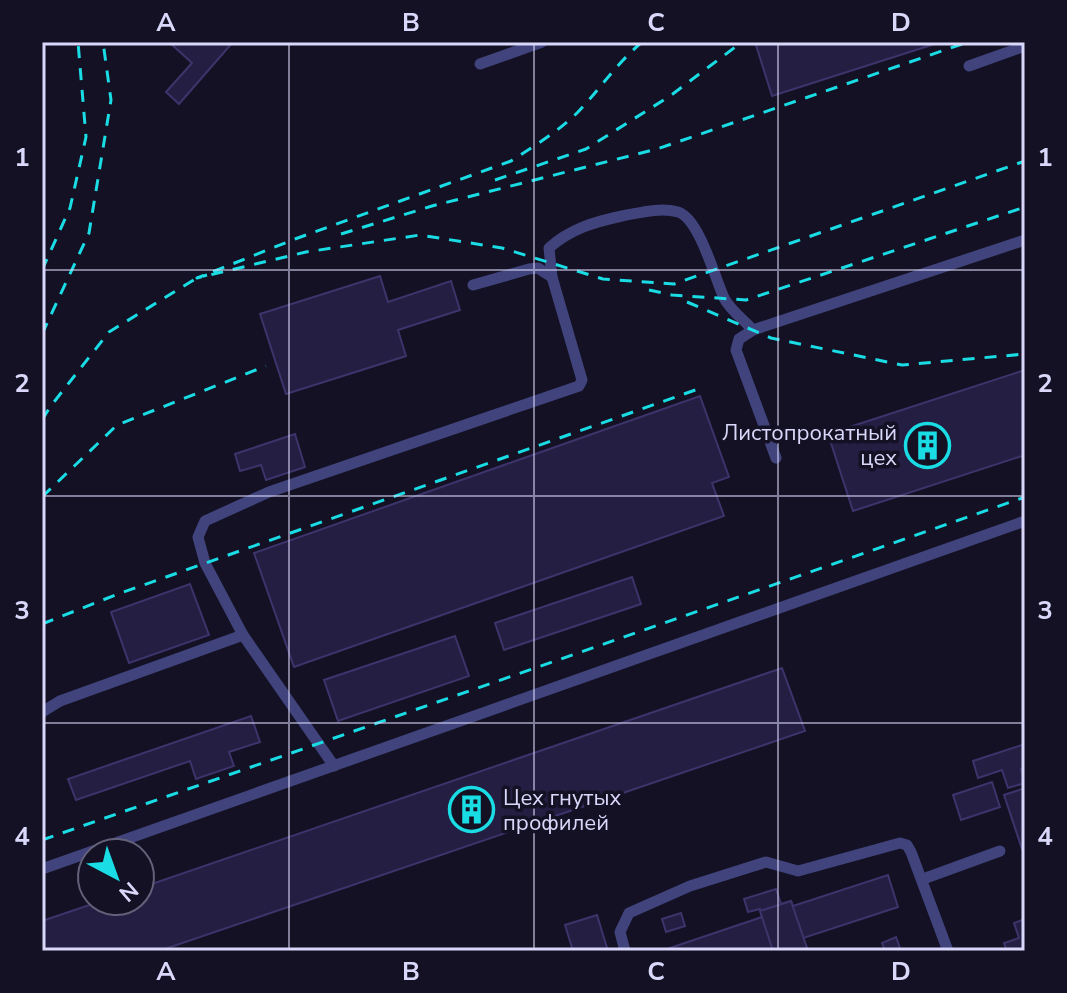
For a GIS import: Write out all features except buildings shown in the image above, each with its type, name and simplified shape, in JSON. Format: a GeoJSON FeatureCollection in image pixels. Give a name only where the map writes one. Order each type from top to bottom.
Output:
{"type":"FeatureCollection","features":[{"type":"Feature","properties":{"kind":"lane"},"geometry":{"type":"LineString","coordinates":[[480,64],[542,42]]}},
{"type":"Feature","properties":{"kind":"lane"},"geometry":{"type":"LineString","coordinates":[[969,66],[1025,46]]}},
{"type":"Feature","properties":{"kind":"lane"},"geometry":{"type":"LineString","coordinates":[[334,766],[243,635],[205,563],[198,537],[205,521],[269,492],[579,386],[582,380],[552,277],[549,248],[563,235],[593,222],[664,210],[681,212],[690,220],[715,270],[725,299],[753,330]]}},
{"type":"Feature","properties":{"kind":"lane"},"geometry":{"type":"LineString","coordinates":[[776,458],[736,350],[739,339],[753,330],[1025,240]]}},
{"type":"Feature","properties":{"kind":"lane"},"geometry":{"type":"LineString","coordinates":[[473,285],[538,268],[552,277]]}},
{"type":"Feature","properties":{"kind":"lane"},"geometry":{"type":"LineString","coordinates":[[42,869],[1025,521]]}},
{"type":"Feature","properties":{"kind":"lane"},"geometry":{"type":"LineString","coordinates":[[42,712],[60,701],[243,635]]}},
{"type":"Feature","properties":{"kind":"lane"},"geometry":{"type":"LineString","coordinates":[[625,951],[620,932],[629,913],[690,886],[766,862],[798,871],[900,843],[907,845],[923,879],[948,951]]}},
{"type":"Feature","properties":{"kind":"lane"},"geometry":{"type":"LineString","coordinates":[[923,879],[1000,851]]}},
{"type":"Feature","properties":{"kind":"railway"},"geometry":{"type":"LineString","coordinates":[[42,270],[70,208],[86,137],[78,42]]}},
{"type":"Feature","properties":{"kind":"railway"},"geometry":{"type":"LineString","coordinates":[[42,334],[89,233],[111,100],[103,42]]}},
{"type":"Feature","properties":{"kind":"railway"},"geometry":{"type":"LineString","coordinates":[[642,42],[571,119],[511,161],[197,278],[306,252],[420,235],[502,248],[603,279],[674,284],[1025,161]]}},
{"type":"Feature","properties":{"kind":"railway"},"geometry":{"type":"LineString","coordinates":[[495,180],[586,149],[670,96],[742,42]]}},
{"type":"Feature","properties":{"kind":"railway"},"geometry":{"type":"LineString","coordinates":[[341,234],[432,206],[657,149],[968,42]]}},
{"type":"Feature","properties":{"kind":"railway"},"geometry":{"type":"LineString","coordinates":[[649,290],[672,295],[746,300],[1025,207]]}},
{"type":"Feature","properties":{"kind":"railway"},"geometry":{"type":"LineString","coordinates":[[42,420],[109,332],[197,278],[207,275]]}},
{"type":"Feature","properties":{"kind":"railway"},"geometry":{"type":"LineString","coordinates":[[687,302],[771,338],[902,365],[1025,354]]}},
{"type":"Feature","properties":{"kind":"railway"},"geometry":{"type":"LineString","coordinates":[[42,497],[117,425],[266,366]]}},
{"type":"Feature","properties":{"kind":"railway"},"geometry":{"type":"LineString","coordinates":[[42,624],[118,594],[701,388]]}},
{"type":"Feature","properties":{"kind":"railway"},"geometry":{"type":"LineString","coordinates":[[42,840],[1025,497]]}},
{"type":"Feature","properties":{"kind":"place","name":"Листопрокатный цех"},"geometry":{"type":"Point","coordinates":[928,445]}},
{"type":"Feature","properties":{"kind":"place","name":"Цех гнутых профилей"},"geometry":{"type":"Point","coordinates":[472,810]}}]}
